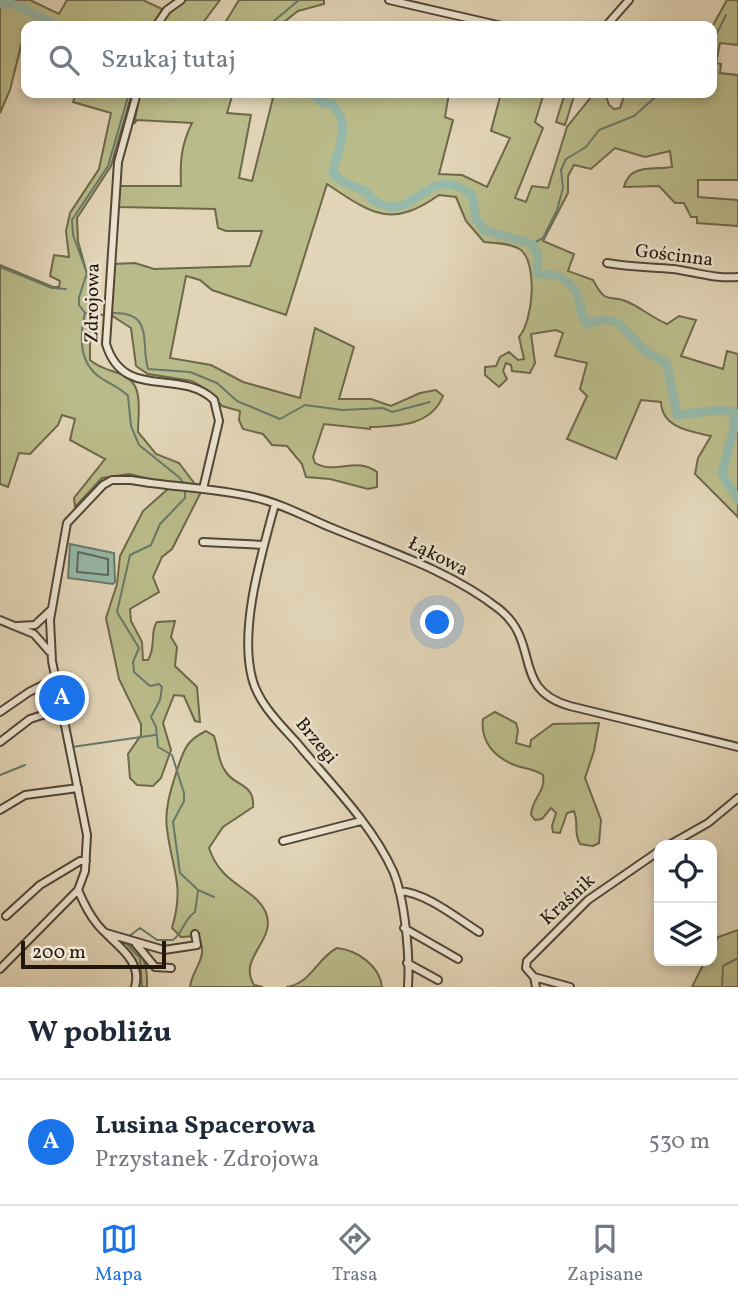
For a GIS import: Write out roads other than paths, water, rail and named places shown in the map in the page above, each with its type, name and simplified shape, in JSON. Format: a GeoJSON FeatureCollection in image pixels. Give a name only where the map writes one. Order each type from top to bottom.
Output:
{"type":"FeatureCollection","features":[{"type":"Feature","properties":{"kind":"street"},"geometry":{"type":"LineString","coordinates":[[159,21],[167,10],[181,0]]}},
{"type":"Feature","properties":{"kind":"street"},"geometry":{"type":"LineString","coordinates":[[389,0],[430,4],[486,21]]}},
{"type":"Feature","properties":{"kind":"street"},"geometry":{"type":"LineString","coordinates":[[610,21],[629,0]]}},
{"type":"Feature","properties":{"kind":"street","name":"Zdrojowa"},"geometry":{"type":"LineString","coordinates":[[137,98],[118,162],[106,344],[109,356],[125,373],[147,381],[196,387],[214,400],[219,421],[203,489]]}},
{"type":"Feature","properties":{"kind":"street","name":"Gościnna"},"geometry":{"type":"LineString","coordinates":[[607,263],[642,269],[675,270],[711,278],[738,277]]}},
{"type":"Feature","properties":{"kind":"street"},"geometry":{"type":"LineString","coordinates":[[0,969],[78,890],[86,861],[88,835],[50,652],[49,626],[57,589],[64,529],[95,491],[112,480],[203,489]]}},
{"type":"Feature","properties":{"kind":"street","name":"Łąkowa"},"geometry":{"type":"LineString","coordinates":[[203,489],[249,496],[275,505],[404,556],[489,602],[506,615],[518,631],[533,682],[542,694],[561,703],[738,747]]}},
{"type":"Feature","properties":{"kind":"street","name":"Brzegi"},"geometry":{"type":"LineString","coordinates":[[275,505],[264,545],[252,610],[249,644],[253,681],[271,712],[381,849],[398,891],[404,928],[408,987]]}},
{"type":"Feature","properties":{"kind":"street"},"geometry":{"type":"LineString","coordinates":[[203,541],[264,545]]}},
{"type":"Feature","properties":{"kind":"street"},"geometry":{"type":"LineString","coordinates":[[37,636],[38,623],[51,610]]}},
{"type":"Feature","properties":{"kind":"street"},"geometry":{"type":"LineString","coordinates":[[0,620],[37,636],[50,652]]}},
{"type":"Feature","properties":{"kind":"street"},"geometry":{"type":"LineString","coordinates":[[18,626],[38,623],[49,626]]}},
{"type":"Feature","properties":{"kind":"street"},"geometry":{"type":"LineString","coordinates":[[37,636],[49,635]]}},
{"type":"Feature","properties":{"kind":"street"},"geometry":{"type":"LineString","coordinates":[[0,712],[29,692],[55,679]]}},
{"type":"Feature","properties":{"kind":"street"},"geometry":{"type":"LineString","coordinates":[[0,742],[30,719],[61,709]]}},
{"type":"Feature","properties":{"kind":"street"},"geometry":{"type":"LineString","coordinates":[[0,810],[24,795],[78,788]]}},
{"type":"Feature","properties":{"kind":"street"},"geometry":{"type":"LineString","coordinates":[[678,840],[708,823],[738,798]]}},
{"type":"Feature","properties":{"kind":"street"},"geometry":{"type":"LineString","coordinates":[[283,841],[361,821]]}},
{"type":"Feature","properties":{"kind":"street","name":"Kraśnik"},"geometry":{"type":"LineString","coordinates":[[536,987],[534,977],[526,968],[527,961],[570,916],[607,885],[654,854]]}},
{"type":"Feature","properties":{"kind":"street"},"geometry":{"type":"LineString","coordinates":[[6,916],[40,884],[80,861],[86,861]]}},
{"type":"Feature","properties":{"kind":"street"},"geometry":{"type":"LineString","coordinates":[[78,890],[84,906],[134,963],[137,973],[135,987]]}},
{"type":"Feature","properties":{"kind":"street"},"geometry":{"type":"LineString","coordinates":[[398,891],[407,892],[441,908],[478,932]]}},
{"type":"Feature","properties":{"kind":"street"},"geometry":{"type":"LineString","coordinates":[[404,928],[458,959]]}},
{"type":"Feature","properties":{"kind":"street"},"geometry":{"type":"LineString","coordinates":[[105,933],[164,950],[194,947],[197,943],[195,934]]}},
{"type":"Feature","properties":{"kind":"street"},"geometry":{"type":"LineString","coordinates":[[129,941],[155,967],[171,968]]}},
{"type":"Feature","properties":{"kind":"street"},"geometry":{"type":"LineString","coordinates":[[407,963],[438,980]]}},
{"type":"Feature","properties":{"kind":"street"},"geometry":{"type":"LineString","coordinates":[[534,977],[570,987]]}},
{"type":"Feature","properties":{"kind":"water"},"geometry":{"type":"Polygon","coordinates":[[[70,544],[114,553],[115,582],[113,584],[68,578],[70,544]]]}},
{"type":"Feature","properties":{"kind":"waterway"},"geometry":{"type":"LineString","coordinates":[[274,21],[299,0]]}},
{"type":"Feature","properties":{"kind":"waterway"},"geometry":{"type":"LineString","coordinates":[[0,4],[12,4],[49,21]]}},
{"type":"Feature","properties":{"kind":"waterway"},"geometry":{"type":"LineString","coordinates":[[717,33],[726,15]]}},
{"type":"Feature","properties":{"kind":"waterway"},"geometry":{"type":"LineString","coordinates":[[128,98],[108,166],[72,220],[73,235],[87,273],[79,297],[79,305],[85,313],[82,348],[88,365],[94,372],[128,396],[131,426],[139,445],[183,483]]}},
{"type":"Feature","properties":{"kind":"waterway"},"geometry":{"type":"LineString","coordinates":[[317,98],[322,103],[331,104],[342,120],[342,137],[333,173],[340,179],[366,192],[376,202],[392,207],[403,205],[433,187],[444,184],[457,186],[472,195],[476,219],[484,230],[532,244],[538,255],[537,273],[556,276],[573,288],[587,324],[604,319],[618,323],[644,350],[667,364],[677,415],[723,410],[734,412],[734,428],[722,474],[738,500]]}},
{"type":"Feature","properties":{"kind":"waterway"},"geometry":{"type":"LineString","coordinates":[[532,244],[543,238],[557,210],[563,188],[561,170],[566,159],[586,147],[599,130],[634,116],[654,98]]}},
{"type":"Feature","properties":{"kind":"waterway"},"geometry":{"type":"LineString","coordinates":[[0,267],[52,288],[66,289]]}},
{"type":"Feature","properties":{"kind":"waterway"},"geometry":{"type":"LineString","coordinates":[[86,313],[103,315]]}},
{"type":"Feature","properties":{"kind":"waterway"},"geometry":{"type":"LineString","coordinates":[[110,313],[124,314],[140,322],[148,369],[190,372],[217,383],[237,401],[280,419],[305,405],[342,410],[383,408],[392,412],[430,402]]}},
{"type":"Feature","properties":{"kind":"waterway"},"geometry":{"type":"LineString","coordinates":[[185,488],[185,498],[160,524],[151,545],[130,555],[117,612],[139,648],[133,662],[134,672],[150,686],[159,684],[162,687],[160,700],[151,717],[156,727],[158,747],[172,755],[184,793],[184,801],[173,822],[180,873],[198,890],[214,897]]}},
{"type":"Feature","properties":{"kind":"waterway"},"geometry":{"type":"LineString","coordinates":[[72,747],[155,735]]}},
{"type":"Feature","properties":{"kind":"waterway"},"geometry":{"type":"LineString","coordinates":[[0,775],[25,765]]}},
{"type":"Feature","properties":{"kind":"waterway"},"geometry":{"type":"LineString","coordinates":[[128,937],[140,928],[157,940],[173,940],[195,912],[198,891]]}},
{"type":"Feature","properties":{"kind":"waterway"},"geometry":{"type":"LineString","coordinates":[[126,943],[140,958],[142,987]]}},
{"type":"Feature","properties":{"kind":"waterway"},"geometry":{"type":"LineString","coordinates":[[722,987],[723,966],[738,958]]}},
{"type":"Feature","properties":{"kind":"place","name":"Lusina Spacerowa"},"geometry":{"type":"Point","coordinates":[62,698]}}]}
